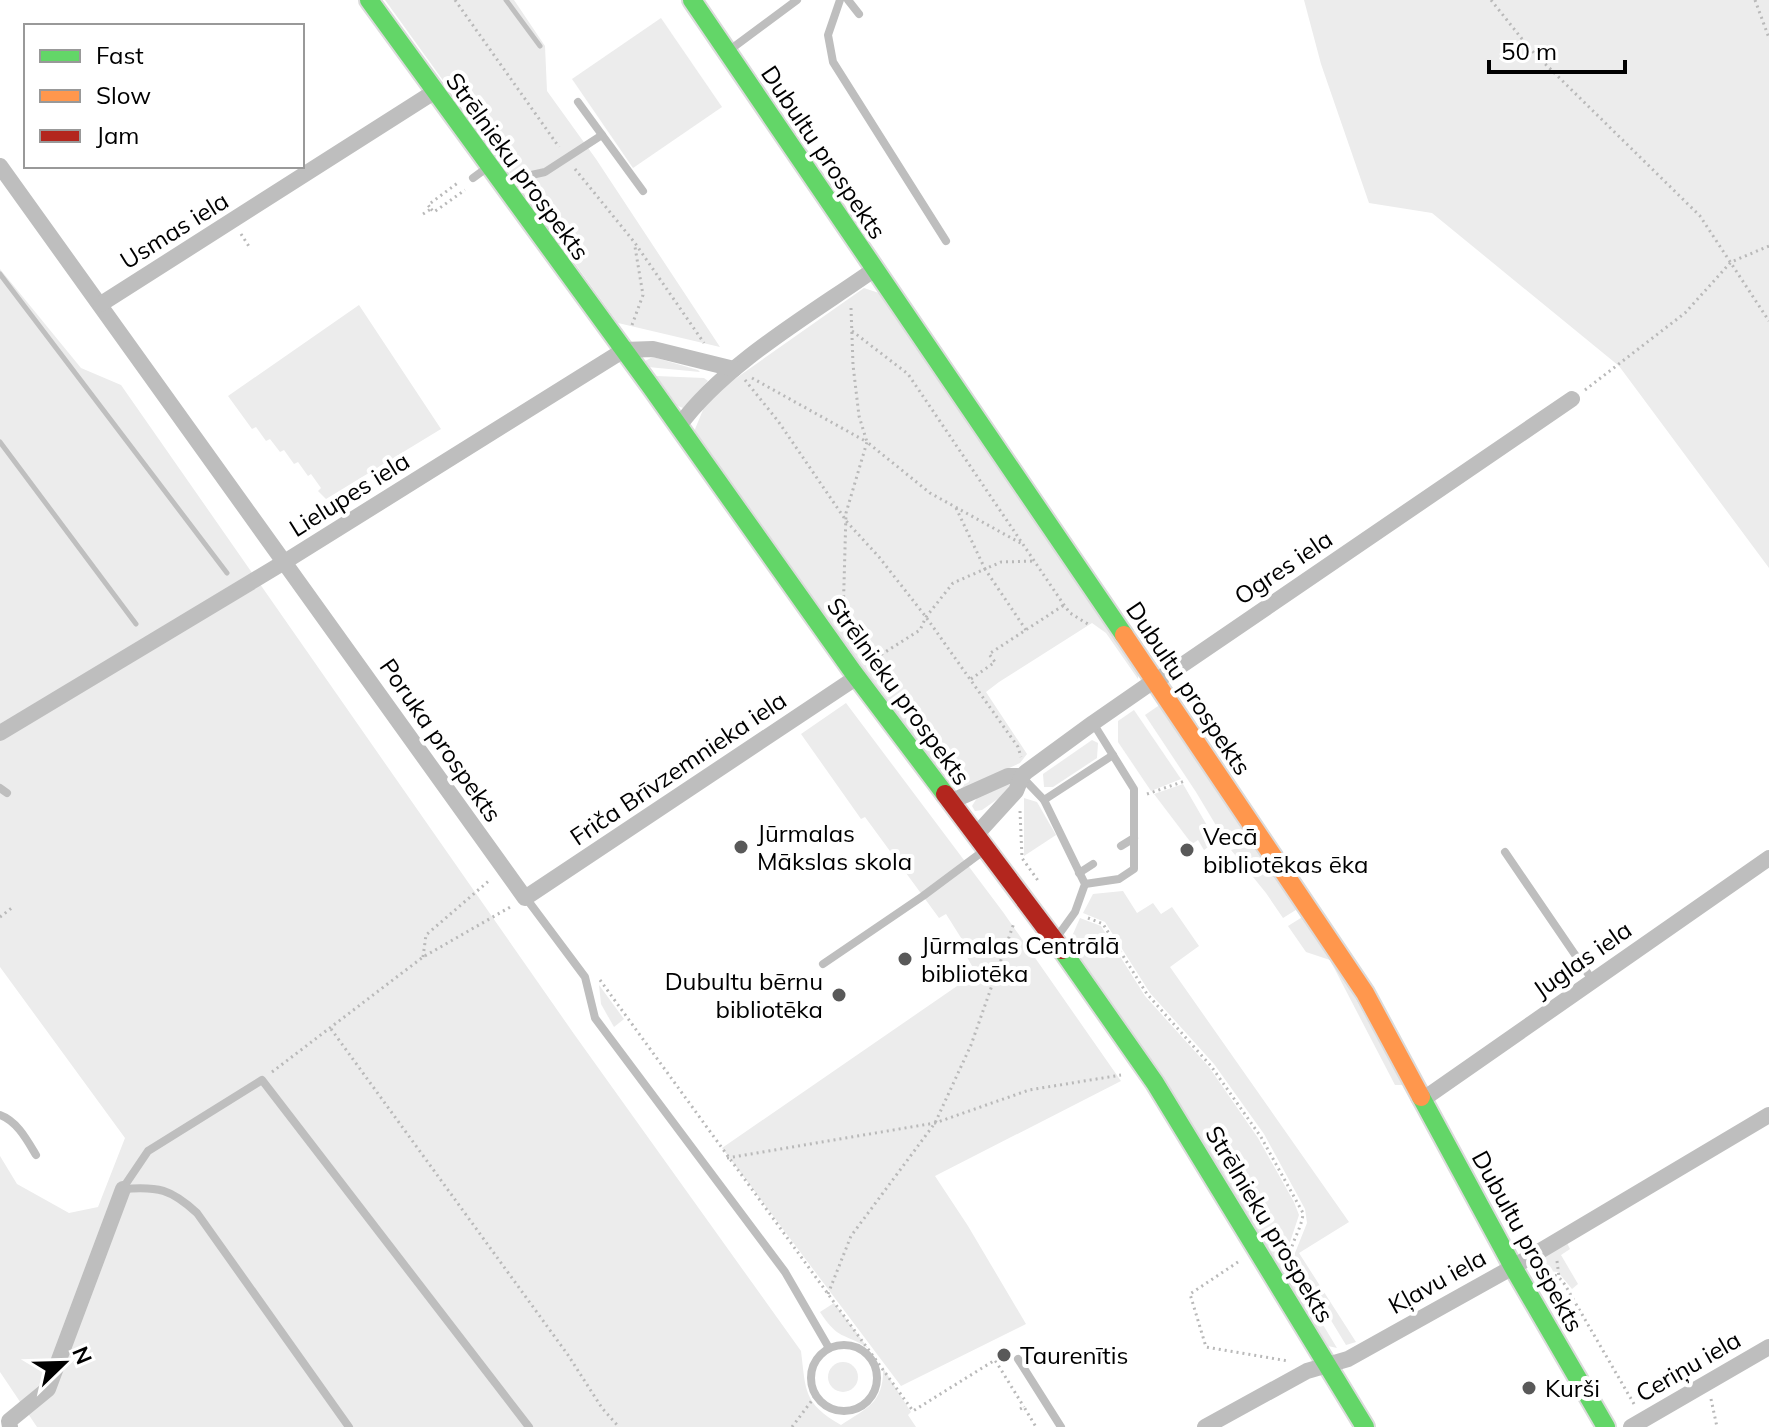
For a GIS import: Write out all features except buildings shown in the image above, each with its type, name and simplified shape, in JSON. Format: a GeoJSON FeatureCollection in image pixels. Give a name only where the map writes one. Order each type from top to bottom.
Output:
{"type":"FeatureCollection","features":[{"type":"Feature","properties":{"kind":"main road","name":"Strēlnieku prospekts"},"geometry":{"type":"LineString","coordinates":[[369,0],[434,92],[487,175],[624,350],[855,674],[1055,939],[1155,1083],[1365,1427]]}},
{"type":"Feature","properties":{"kind":"main road","name":"Dubultu prospekts"},"geometry":{"type":"LineString","coordinates":[[692,0],[1365,993],[1513,1267],[1606,1427]]}},
{"type":"Feature","properties":{"kind":"street","name":"Usmas iela"},"geometry":{"type":"LineString","coordinates":[[101,304],[434,92]]}},
{"type":"Feature","properties":{"kind":"street","name":"Poruka prospekts"},"geometry":{"type":"LineString","coordinates":[[0,166],[525,898]]}},
{"type":"Feature","properties":{"kind":"street"},"geometry":{"type":"LineString","coordinates":[[679,426],[699,399],[734,369],[875,269]]}},
{"type":"Feature","properties":{"kind":"street"},"geometry":{"type":"LineString","coordinates":[[624,350],[653,349],[734,369]]}},
{"type":"Feature","properties":{"kind":"street","name":"Lielupes iela"},"geometry":{"type":"LineString","coordinates":[[0,733],[286,561],[624,350]]}},
{"type":"Feature","properties":{"kind":"street","name":"Ogres iela"},"geometry":{"type":"LineString","coordinates":[[981,842],[1026,778],[1093,723],[1572,399]]}},
{"type":"Feature","properties":{"kind":"street","name":"Friča Brīvzemnieka iela"},"geometry":{"type":"LineString","coordinates":[[525,898],[855,674]]}},
{"type":"Feature","properties":{"kind":"street","name":"Ogres iela"},"geometry":{"type":"LineString","coordinates":[[950,802],[1008,776],[1026,778]]}},
{"type":"Feature","properties":{"kind":"street","name":"Juglas iela"},"geometry":{"type":"LineString","coordinates":[[1422,1100],[1769,858]]}},
{"type":"Feature","properties":{"kind":"street","name":"Kļavu iela"},"geometry":{"type":"LineString","coordinates":[[1205,1427],[1307,1371],[1348,1359],[1513,1267],[1769,1115]]}},
{"type":"Feature","properties":{"kind":"street"},"geometry":{"type":"LineString","coordinates":[[7,1418],[48,1389],[123,1189]]}},
{"type":"Feature","properties":{"kind":"street","name":"Ceriņu iela"},"geometry":{"type":"LineString","coordinates":[[1631,1427],[1769,1347]]}},
{"type":"Feature","properties":{"kind":"lane"},"geometry":{"type":"LineString","coordinates":[[727,52],[797,0]]}},
{"type":"Feature","properties":{"kind":"lane"},"geometry":{"type":"LineString","coordinates":[[840,0],[828,35],[833,62],[946,241]]}},
{"type":"Feature","properties":{"kind":"lane"},"geometry":{"type":"LineString","coordinates":[[848,0],[859,14]]}},
{"type":"Feature","properties":{"kind":"lane"},"geometry":{"type":"LineString","coordinates":[[578,102],[643,191]]}},
{"type":"Feature","properties":{"kind":"lane"},"geometry":{"type":"LineString","coordinates":[[487,175],[545,172],[602,135]]}},
{"type":"Feature","properties":{"kind":"lane"},"geometry":{"type":"LineString","coordinates":[[1085,884],[1119,879],[1134,869],[1134,789],[1093,723]]}},
{"type":"Feature","properties":{"kind":"lane"},"geometry":{"type":"LineString","coordinates":[[1044,800],[1113,755]]}},
{"type":"Feature","properties":{"kind":"lane"},"geometry":{"type":"LineString","coordinates":[[1026,778],[1044,800],[1085,884],[1075,912],[1055,939]]}},
{"type":"Feature","properties":{"kind":"lane"},"geometry":{"type":"LineString","coordinates":[[1121,846],[1134,838]]}},
{"type":"Feature","properties":{"kind":"lane"},"geometry":{"type":"LineString","coordinates":[[823,964],[923,896],[981,842]]}},
{"type":"Feature","properties":{"kind":"lane"},"geometry":{"type":"LineString","coordinates":[[1505,852],[1593,981]]}},
{"type":"Feature","properties":{"kind":"lane"},"geometry":{"type":"LineString","coordinates":[[1079,873],[1093,864]]}},
{"type":"Feature","properties":{"kind":"lane","name":"Poruka prospekts"},"geometry":{"type":"LineString","coordinates":[[525,898],[585,977],[595,1018],[785,1272],[829,1348]]}},
{"type":"Feature","properties":{"kind":"lane"},"geometry":{"type":"LineString","coordinates":[[123,1189],[148,1151],[262,1080],[529,1427]]}},
{"type":"Feature","properties":{"kind":"lane"},"geometry":{"type":"LineString","coordinates":[[0,1115],[7,1117],[25,1136],[36,1155]]}},
{"type":"Feature","properties":{"kind":"lane"},"geometry":{"type":"LineString","coordinates":[[123,1189],[151,1187],[180,1198],[197,1213],[349,1427]]}},
{"type":"Feature","properties":{"kind":"lane"},"geometry":{"type":"LineString","coordinates":[[843,1345],[863,1351],[875,1368],[874,1390],[861,1406],[851,1410],[830,1407],[816,1395],[811,1370],[816,1360],[829,1348],[843,1345]]}},
{"type":"Feature","properties":{"kind":"lane"},"geometry":{"type":"LineString","coordinates":[[1018,1359],[1061,1427]]}},
{"type":"Feature","properties":{"kind":"path"},"geometry":{"type":"LineString","coordinates":[[455,0],[566,157],[635,243],[708,348]]}},
{"type":"Feature","properties":{"kind":"path"},"geometry":{"type":"LineString","coordinates":[[1491,0],[1530,49],[1700,216],[1769,321]]}},
{"type":"Feature","properties":{"kind":"path"},"geometry":{"type":"LineString","coordinates":[[1755,0],[1769,38]]}},
{"type":"Feature","properties":{"kind":"path"},"geometry":{"type":"LineString","coordinates":[[487,175],[434,212],[428,205],[466,177],[487,175]]}},
{"type":"Feature","properties":{"kind":"path"},"geometry":{"type":"LineString","coordinates":[[423,214],[431,209]]}},
{"type":"Feature","properties":{"kind":"path"},"geometry":{"type":"LineString","coordinates":[[633,322],[643,295],[635,243]]}},
{"type":"Feature","properties":{"kind":"path"},"geometry":{"type":"LineString","coordinates":[[1572,399],[1685,313],[1731,262],[1769,246]]}},
{"type":"Feature","properties":{"kind":"path"},"geometry":{"type":"LineString","coordinates":[[843,626],[846,513],[867,442],[859,416],[853,365],[851,300],[845,289]]}},
{"type":"Feature","properties":{"kind":"path"},"geometry":{"type":"LineString","coordinates":[[852,331],[908,374],[1064,605],[1070,613],[1093,628]]}},
{"type":"Feature","properties":{"kind":"path"},"geometry":{"type":"LineString","coordinates":[[734,369],[867,442],[930,493],[1026,546]]}},
{"type":"Feature","properties":{"kind":"path"},"geometry":{"type":"LineString","coordinates":[[734,369],[778,421],[847,522],[926,617],[1018,747],[1026,778],[1019,798],[1022,858],[1046,892]]}},
{"type":"Feature","properties":{"kind":"path"},"geometry":{"type":"LineString","coordinates":[[955,506],[985,569],[1026,630]]}},
{"type":"Feature","properties":{"kind":"path"},"geometry":{"type":"LineString","coordinates":[[855,674],[920,630],[926,617],[953,583],[1001,562],[1036,561]]}},
{"type":"Feature","properties":{"kind":"path"},"geometry":{"type":"LineString","coordinates":[[970,679],[995,662],[989,654],[1064,605]]}},
{"type":"Feature","properties":{"kind":"path"},"geometry":{"type":"LineString","coordinates":[[1133,799],[1185,781]]}},
{"type":"Feature","properties":{"kind":"path"},"geometry":{"type":"LineString","coordinates":[[423,957],[426,935],[503,869]]}},
{"type":"Feature","properties":{"kind":"path"},"geometry":{"type":"LineString","coordinates":[[262,1080],[423,957],[525,898]]}},
{"type":"Feature","properties":{"kind":"path"},"geometry":{"type":"LineString","coordinates":[[0,917],[13,907]]}},
{"type":"Feature","properties":{"kind":"path"},"geometry":{"type":"LineString","coordinates":[[1075,912],[1103,924],[1147,994],[1211,1066],[1261,1137],[1303,1213],[1290,1251],[1290,1262]]}},
{"type":"Feature","properties":{"kind":"path"},"geometry":{"type":"LineString","coordinates":[[828,1294],[851,1236],[935,1123],[971,1045],[1014,923]]}},
{"type":"Feature","properties":{"kind":"path"},"geometry":{"type":"LineString","coordinates":[[595,974],[913,1411],[995,1360],[1036,1427]]}},
{"type":"Feature","properties":{"kind":"path"},"geometry":{"type":"LineString","coordinates":[[331,1029],[568,1355],[602,1408],[619,1427]]}},
{"type":"Feature","properties":{"kind":"path"},"geometry":{"type":"LineString","coordinates":[[727,1158],[935,1123],[1029,1090],[1121,1075]]}},
{"type":"Feature","properties":{"kind":"path"},"geometry":{"type":"LineString","coordinates":[[1238,1262],[1190,1294],[1206,1347],[1292,1361]]}},
{"type":"Feature","properties":{"kind":"path"},"geometry":{"type":"LineString","coordinates":[[1537,1280],[1550,1274],[1559,1277],[1636,1407]]}},
{"type":"Feature","properties":{"kind":"path"},"geometry":{"type":"LineString","coordinates":[[1702,1386],[1711,1400],[1717,1427]]}},
{"type":"Feature","properties":{"kind":"path"},"geometry":{"type":"LineString","coordinates":[[792,1427],[816,1395]]}},
{"type":"Feature","properties":{"kind":"shaded area"},"geometry":{"type":"Polygon","coordinates":[[[385,0],[514,0],[545,46],[547,91],[596,159],[720,347],[618,323],[385,0]]]}},
{"type":"Feature","properties":{"kind":"shaded area"},"geometry":{"type":"Polygon","coordinates":[[[1304,0],[1769,0],[1769,568],[1619,366],[1432,213],[1369,203],[1321,64],[1304,0]]]}},
{"type":"Feature","properties":{"kind":"shaded area"},"geometry":{"type":"Polygon","coordinates":[[[661,18],[722,107],[633,168],[572,79],[661,18]]]}},
{"type":"Feature","properties":{"kind":"shaded area"},"geometry":{"type":"Polygon","coordinates":[[[0,269],[81,368],[121,385],[574,1034],[801,1351],[806,1386],[819,1410],[841,1425],[866,1409],[881,1389],[883,1368],[911,1412],[908,1415],[916,1427],[37,1427],[0,1372],[0,1156],[17,1184],[69,1213],[98,1207],[125,1138],[0,967],[0,269]]]}},
{"type":"Feature","properties":{"kind":"shaded area"},"geometry":{"type":"Polygon","coordinates":[[[864,288],[879,293],[1139,668],[1138,679],[1106,633],[1092,623],[999,682],[986,692],[1027,754],[1020,763],[963,789],[948,787],[693,434],[705,405],[732,381],[864,288]]]}},
{"type":"Feature","properties":{"kind":"shaded area"},"geometry":{"type":"Polygon","coordinates":[[[359,305],[441,429],[326,499],[318,491],[321,488],[311,474],[308,476],[298,462],[294,464],[284,450],[280,452],[270,439],[266,441],[256,427],[252,429],[228,396],[359,305]]]}},
{"type":"Feature","properties":{"kind":"shaded area"},"geometry":{"type":"Polygon","coordinates":[[[653,357],[700,372],[648,367],[645,361],[653,357]]]}},
{"type":"Feature","properties":{"kind":"shaded area"},"geometry":{"type":"Polygon","coordinates":[[[656,376],[704,378],[708,381],[683,408],[678,406],[656,376]]]}},
{"type":"Feature","properties":{"kind":"shaded area"},"geometry":{"type":"Polygon","coordinates":[[[846,703],[1003,912],[1121,1081],[935,1176],[1026,1324],[901,1386],[722,1148],[976,973],[959,943],[963,941],[946,914],[939,918],[865,817],[861,819],[801,734],[846,703]]]}},
{"type":"Feature","properties":{"kind":"shaded area"},"geometry":{"type":"Polygon","coordinates":[[[1161,704],[1251,838],[1229,847],[1145,715],[1161,704]]]}},
{"type":"Feature","properties":{"kind":"shaded area"},"geometry":{"type":"Polygon","coordinates":[[[1134,710],[1181,779],[1151,791],[1118,742],[1118,721],[1134,710]]]}},
{"type":"Feature","properties":{"kind":"shaded area"},"geometry":{"type":"Polygon","coordinates":[[[1092,740],[1098,743],[1097,758],[1053,787],[1044,787],[1043,774],[1092,740]]]}},
{"type":"Feature","properties":{"kind":"shaded area"},"geometry":{"type":"Polygon","coordinates":[[[1013,781],[1012,789],[982,810],[975,811],[972,806],[977,798],[1013,781]]]}},
{"type":"Feature","properties":{"kind":"shaded area"},"geometry":{"type":"Polygon","coordinates":[[[1183,784],[1216,841],[1204,850],[1198,840],[1192,844],[1154,794],[1183,784]]]}},
{"type":"Feature","properties":{"kind":"shaded area"},"geometry":{"type":"Polygon","coordinates":[[[1024,798],[1037,802],[1056,835],[1024,856],[1024,798]]]}},
{"type":"Feature","properties":{"kind":"shaded area"},"geometry":{"type":"Polygon","coordinates":[[[1254,843],[1299,908],[1283,918],[1231,850],[1254,843]]]}},
{"type":"Feature","properties":{"kind":"shaded area"},"geometry":{"type":"Polygon","coordinates":[[[1123,891],[1137,913],[1153,903],[1161,914],[1172,907],[1199,946],[1170,967],[1349,1222],[1299,1253],[1356,1342],[1346,1345],[1293,1258],[1307,1223],[1305,1209],[1264,1134],[1214,1064],[1150,993],[1105,922],[1083,913],[1093,894],[1123,891]]]}},
{"type":"Feature","properties":{"kind":"shaded area"},"geometry":{"type":"Polygon","coordinates":[[[1304,916],[1332,956],[1403,1085],[1395,1085],[1330,960],[1306,952],[1288,926],[1304,916]]]}},
{"type":"Feature","properties":{"kind":"shaded area"},"geometry":{"type":"Polygon","coordinates":[[[1080,918],[1101,926],[1145,996],[1209,1067],[1258,1138],[1299,1215],[1284,1260],[1337,1348],[1328,1346],[1069,943],[1080,918]]]}},
{"type":"Feature","properties":{"kind":"shaded area"},"geometry":{"type":"Polygon","coordinates":[[[599,985],[624,1019],[614,1027],[601,1004],[599,985]]]}},
{"type":"Feature","properties":{"kind":"shaded area"},"geometry":{"type":"Polygon","coordinates":[[[1567,1243],[1570,1249],[1561,1255],[1578,1284],[1572,1289],[1558,1272],[1547,1271],[1537,1276],[1533,1270],[1542,1262],[1540,1258],[1567,1243]]]}},
{"type":"Feature","properties":{"kind":"shaded area"},"geometry":{"type":"Polygon","coordinates":[[[834,1303],[868,1348],[837,1332],[826,1321],[820,1312],[834,1303]]]}},
{"type":"Feature","properties":{"kind":"shaded area"},"geometry":{"type":"Polygon","coordinates":[[[843,1362],[849,1363],[857,1371],[857,1383],[849,1391],[843,1392],[837,1391],[829,1383],[828,1377],[829,1371],[837,1363],[843,1362]]]}},
{"type":"Feature","properties":{"kind":"waterway"},"geometry":{"type":"LineString","coordinates":[[506,0],[540,46]]}},
{"type":"Feature","properties":{"kind":"waterway"},"geometry":{"type":"LineString","coordinates":[[0,274],[227,573]]}},
{"type":"Feature","properties":{"kind":"waterway"},"geometry":{"type":"LineString","coordinates":[[0,442],[136,624]]}},
{"type":"Feature","properties":{"kind":"traffic: fast"},"geometry":{"type":"LineString","coordinates":[[369,0],[651,387],[853,672],[945,794]]}},
{"type":"Feature","properties":{"kind":"traffic: fast"},"geometry":{"type":"LineString","coordinates":[[692,0],[1124,635]]}},
{"type":"Feature","properties":{"kind":"traffic: fast"},"geometry":{"type":"LineString","coordinates":[[1062,950],[1155,1083],[1365,1427]]}},
{"type":"Feature","properties":{"kind":"traffic: fast"},"geometry":{"type":"LineString","coordinates":[[1421,1097],[1513,1267],[1606,1427]]}},
{"type":"Feature","properties":{"kind":"traffic: slow"},"geometry":{"type":"LineString","coordinates":[[1124,635],[1365,993],[1421,1097]]}},
{"type":"Feature","properties":{"kind":"traffic: jam"},"geometry":{"type":"LineString","coordinates":[[945,794],[1062,950]]}},
{"type":"Feature","properties":{"kind":"place","name":"Jūrmalas Mākslas skola"},"geometry":{"type":"Point","coordinates":[741,847]}},
{"type":"Feature","properties":{"kind":"place","name":"Vecā bibliotēkas ēka"},"geometry":{"type":"Point","coordinates":[1187,850]}},
{"type":"Feature","properties":{"kind":"place","name":"Jūrmalas Centrālā bibliotēka"},"geometry":{"type":"Point","coordinates":[905,959]}},
{"type":"Feature","properties":{"kind":"place","name":"Dubultu bērnu bibliotēka"},"geometry":{"type":"Point","coordinates":[839,995]}},
{"type":"Feature","properties":{"kind":"place","name":"Taurenītis"},"geometry":{"type":"Point","coordinates":[1004,1355]}},
{"type":"Feature","properties":{"kind":"place","name":"Kurši"},"geometry":{"type":"Point","coordinates":[1529,1388]}}]}
